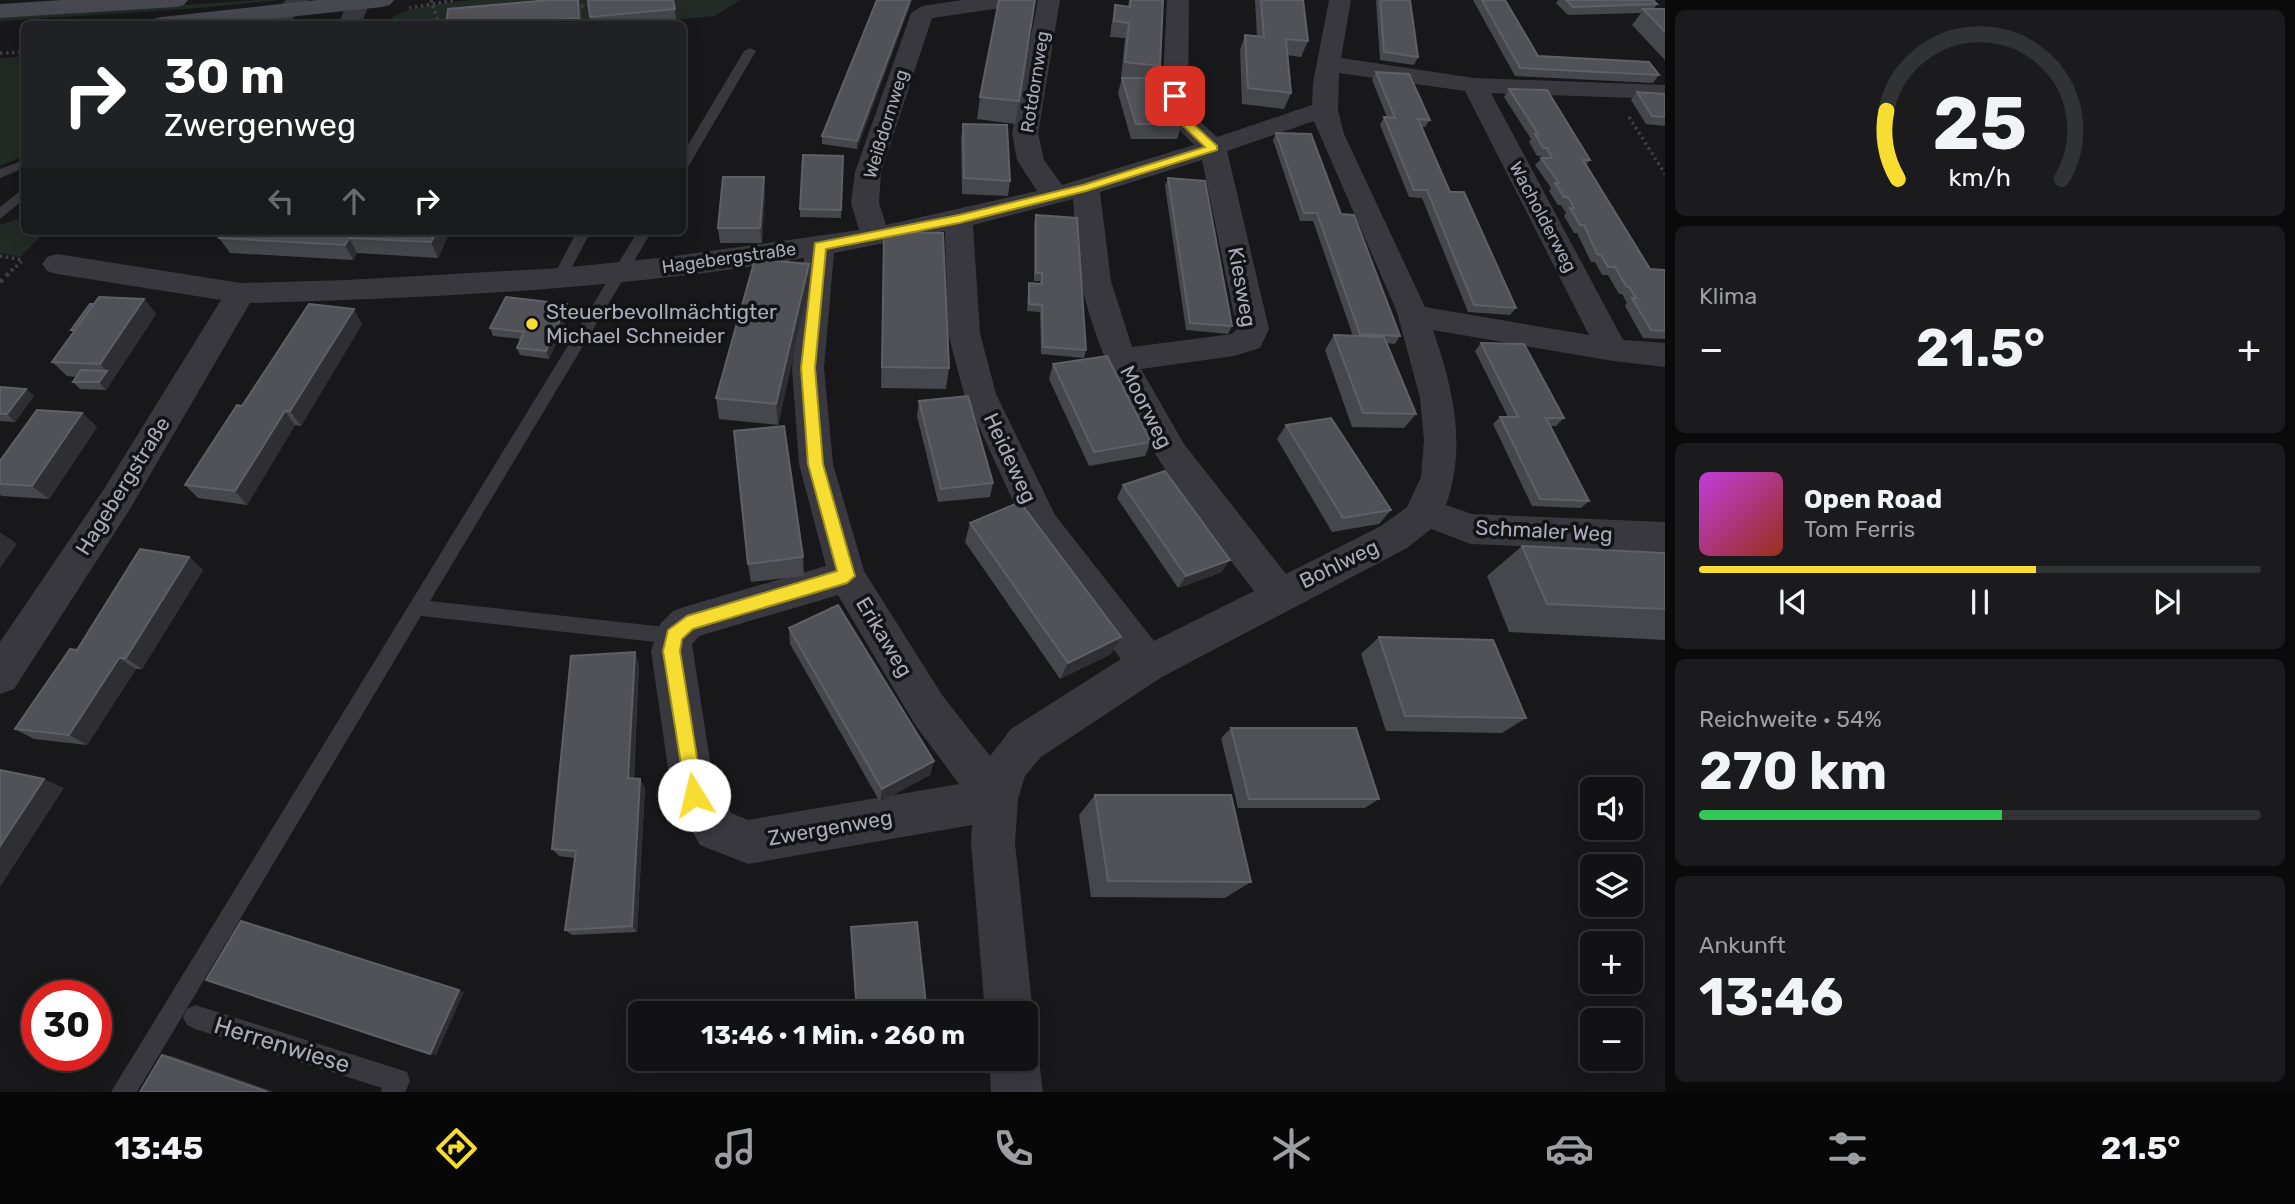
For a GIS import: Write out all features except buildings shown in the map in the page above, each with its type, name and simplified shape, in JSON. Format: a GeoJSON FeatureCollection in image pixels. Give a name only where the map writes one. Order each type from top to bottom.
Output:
{"type":"FeatureCollection","features":[{"type":"Feature","properties":{"kind":"main road"},"geometry":{"type":"LineString","coordinates":[[0,11],[176,0]]}},
{"type":"Feature","properties":{"kind":"main road"},"geometry":{"type":"LineString","coordinates":[[193,21],[362,7]]}},
{"type":"Feature","properties":{"kind":"main road"},"geometry":{"type":"LineString","coordinates":[[0,34],[21,33]]}},
{"type":"Feature","properties":{"kind":"street","name":"Weißdornweg"},"geometry":{"type":"LineString","coordinates":[[875,236],[865,204],[867,172],[922,13],[1008,0]]}},
{"type":"Feature","properties":{"kind":"street","name":"Rotdornweg"},"geometry":{"type":"LineString","coordinates":[[1049,0],[1025,133],[1026,154],[1034,172],[1071,191]]}},
{"type":"Feature","properties":{"kind":"street"},"geometry":{"type":"LineString","coordinates":[[1178,0],[1175,96],[1184,121],[1213,148]]}},
{"type":"Feature","properties":{"kind":"street","name":"Bohlweg"},"geometry":{"type":"LineString","coordinates":[[1008,1001],[993,843],[996,799],[1008,764],[1026,743],[1148,664],[1279,594],[1394,537],[1425,512],[1441,477],[1443,435],[1413,316],[1395,268],[1333,137],[1325,109],[1329,64],[1340,0]]}},
{"type":"Feature","properties":{"kind":"street"},"geometry":{"type":"LineString","coordinates":[[1329,64],[1474,85],[1665,92]]}},
{"type":"Feature","properties":{"kind":"street","name":"Wacholderweg"},"geometry":{"type":"LineString","coordinates":[[1474,85],[1613,350]]}},
{"type":"Feature","properties":{"kind":"street","name":"Hagebergstraße"},"geometry":{"type":"LineString","coordinates":[[57,264],[241,293],[405,289],[620,272],[820,246],[959,219],[1071,191],[1213,148],[1325,109]]}},
{"type":"Feature","properties":{"kind":"street","name":"Kiesweg"},"geometry":{"type":"LineString","coordinates":[[1122,360],[1234,345],[1249,340],[1254,329],[1213,148]]}},
{"type":"Feature","properties":{"kind":"street","name":"Moorweg"},"geometry":{"type":"LineString","coordinates":[[1071,191],[1099,293],[1122,360],[1149,418],[1181,472],[1279,594]]}},
{"type":"Feature","properties":{"kind":"street","name":"Heideweg"},"geometry":{"type":"LineString","coordinates":[[959,219],[964,333],[981,394],[1042,525],[1148,664]]}},
{"type":"Feature","properties":{"kind":"street","name":"Erikaweg"},"geometry":{"type":"LineString","coordinates":[[820,246],[808,368],[813,437],[816,464],[847,576],[928,709],[996,799]]}},
{"type":"Feature","properties":{"kind":"street","name":"Hagebergstraße"},"geometry":{"type":"LineString","coordinates":[[0,676],[117,499],[241,293]]}},
{"type":"Feature","properties":{"kind":"street"},"geometry":{"type":"LineString","coordinates":[[1413,316],[1613,350],[1665,355]]}},
{"type":"Feature","properties":{"kind":"street","name":"Schmaler Weg"},"geometry":{"type":"LineString","coordinates":[[1425,512],[1471,529],[1665,537]]}},
{"type":"Feature","properties":{"kind":"street"},"geometry":{"type":"LineString","coordinates":[[674,636],[687,623],[847,576]]}},
{"type":"Feature","properties":{"kind":"street","name":"Zwergenweg"},"geometry":{"type":"LineString","coordinates":[[674,636],[671,651],[694,795],[716,829],[748,842],[996,799]]}},
{"type":"Feature","properties":{"kind":"street"},"geometry":{"type":"LineString","coordinates":[[1015,1071],[1017,1092]]}},
{"type":"Feature","properties":{"kind":"lane"},"geometry":{"type":"LineString","coordinates":[[686,160],[750,51]]}},
{"type":"Feature","properties":{"kind":"lane"},"geometry":{"type":"LineString","coordinates":[[0,174],[21,165]]}},
{"type":"Feature","properties":{"kind":"lane"},"geometry":{"type":"LineString","coordinates":[[0,215],[21,195]]}},
{"type":"Feature","properties":{"kind":"lane"},"geometry":{"type":"LineString","coordinates":[[560,277],[582,235]]}},
{"type":"Feature","properties":{"kind":"lane"},"geometry":{"type":"LineString","coordinates":[[123,1092],[643,235]]}},
{"type":"Feature","properties":{"kind":"lane"},"geometry":{"type":"LineString","coordinates":[[417,608],[674,636]]}},
{"type":"Feature","properties":{"kind":"lane","name":"Herrenwiese"},"geometry":{"type":"LineString","coordinates":[[195,1017],[398,1081],[393,1092]]}},
{"type":"Feature","properties":{"kind":"path"},"geometry":{"type":"LineString","coordinates":[[408,9],[431,2],[456,0]]}},
{"type":"Feature","properties":{"kind":"path"},"geometry":{"type":"LineString","coordinates":[[431,2],[438,21]]}},
{"type":"Feature","properties":{"kind":"path"},"geometry":{"type":"LineString","coordinates":[[572,8],[598,4]]}},
{"type":"Feature","properties":{"kind":"path"},"geometry":{"type":"LineString","coordinates":[[0,53],[21,52]]}},
{"type":"Feature","properties":{"kind":"path"},"geometry":{"type":"LineString","coordinates":[[1612,90],[1665,174]]}},
{"type":"Feature","properties":{"kind":"shaded area"},"geometry":{"type":"Polygon","coordinates":[[[279,0],[0,21],[0,18],[279,0]]]}},
{"type":"Feature","properties":{"kind":"shaded area"},"geometry":{"type":"Polygon","coordinates":[[[470,0],[740,0],[715,16],[659,21],[388,21],[413,9],[470,0]]]}},
{"type":"Feature","properties":{"kind":"shaded area"},"geometry":{"type":"Polygon","coordinates":[[[21,56],[21,157],[0,166],[0,58],[21,56]]]}},
{"type":"Feature","properties":{"kind":"shaded area"},"geometry":{"type":"Polygon","coordinates":[[[21,218],[21,235],[42,235],[20,257],[0,253],[0,225],[21,218]]]}},
{"type":"Feature","properties":{"kind":"place","name":"Steuerbevollmächtigter Michael Schneider"},"geometry":{"type":"Point","coordinates":[532,324]}},
{"type":"Feature","properties":{"kind":"route"},"geometry":{"type":"LineString","coordinates":[[694,795],[671,651],[674,636],[687,623],[847,576],[816,464],[808,368],[820,246],[959,219],[1086,188],[1213,148],[1184,121],[1175,96]]}}]}
